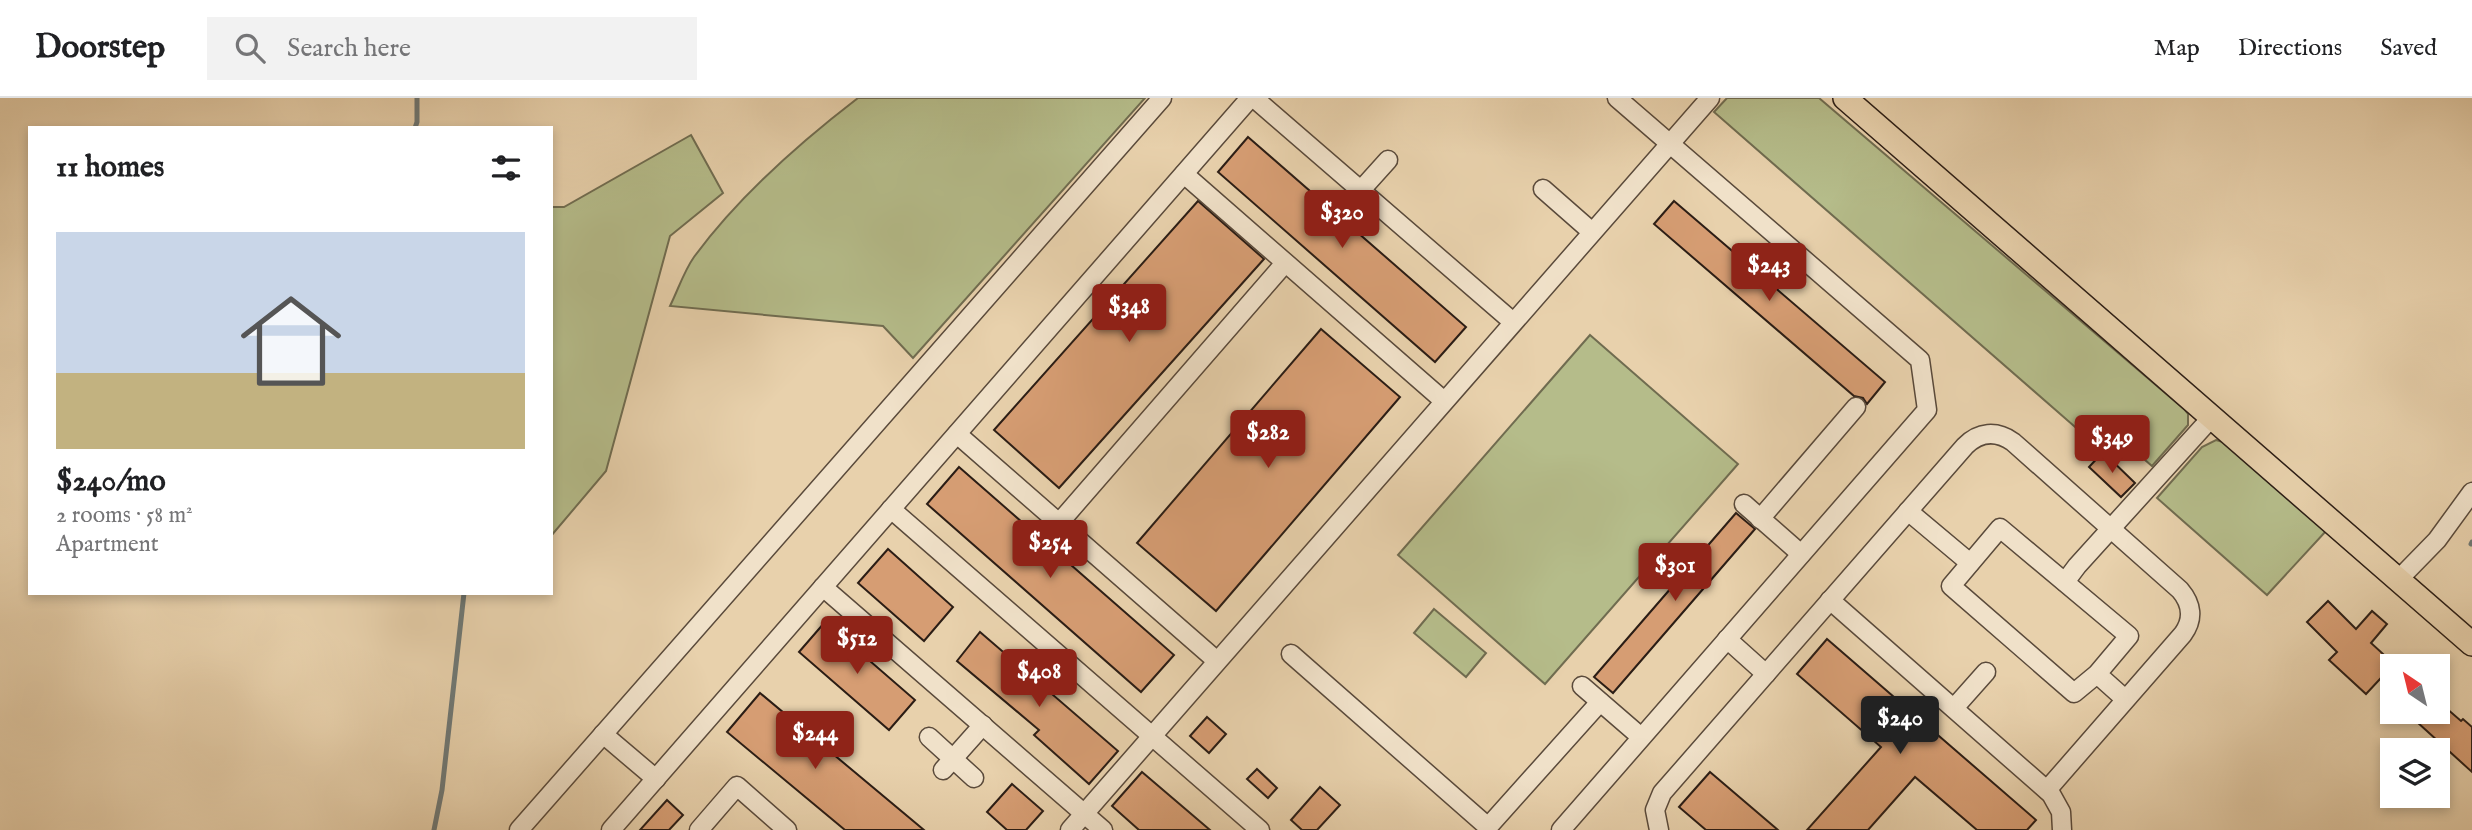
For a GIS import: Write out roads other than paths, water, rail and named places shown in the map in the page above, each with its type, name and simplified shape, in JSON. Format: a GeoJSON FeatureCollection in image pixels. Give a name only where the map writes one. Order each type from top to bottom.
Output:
{"type":"FeatureCollection","features":[{"type":"Feature","properties":{"kind":"main road"},"geometry":{"type":"LineString","coordinates":[[1845,98],[2472,644]]}},
{"type":"Feature","properties":{"kind":"lane"},"geometry":{"type":"LineString","coordinates":[[519,830],[1162,98]]}},
{"type":"Feature","properties":{"kind":"lane"},"geometry":{"type":"LineString","coordinates":[[611,830],[1252,98],[1513,322]]}},
{"type":"Feature","properties":{"kind":"lane"},"geometry":{"type":"LineString","coordinates":[[1561,830],[1927,410],[1920,360],[1617,98]]}},
{"type":"Feature","properties":{"kind":"lane"},"geometry":{"type":"LineString","coordinates":[[1070,830],[1710,98]]}},
{"type":"Feature","properties":{"kind":"lane"},"geometry":{"type":"LineString","coordinates":[[1361,190],[1388,160]]}},
{"type":"Feature","properties":{"kind":"lane"},"geometry":{"type":"LineString","coordinates":[[1184,174],[1444,401]]}},
{"type":"Feature","properties":{"kind":"lane"},"geometry":{"type":"LineString","coordinates":[[1543,189],[1592,232]]}},
{"type":"Feature","properties":{"kind":"lane"},"geometry":{"type":"LineString","coordinates":[[1059,523],[1285,263]]}},
{"type":"Feature","properties":{"kind":"lane"},"geometry":{"type":"LineString","coordinates":[[1760,519],[1856,407]]}},
{"type":"Feature","properties":{"kind":"lane"},"geometry":{"type":"LineString","coordinates":[[2065,582],[2212,417]]}},
{"type":"Feature","properties":{"kind":"lane"},"geometry":{"type":"LineString","coordinates":[[957,434],[1217,661]]}},
{"type":"Feature","properties":{"kind":"lane"},"geometry":{"type":"LineString","coordinates":[[1659,830],[1655,816],[1658,798],[1969,442],[1980,435],[1994,434],[2013,442],[2179,590],[2187,600],[2190,611],[2186,629],[2046,790]]}},
{"type":"Feature","properties":{"kind":"lane"},"geometry":{"type":"LineString","coordinates":[[2397,580],[2437,540],[2472,492]]}},
{"type":"Feature","properties":{"kind":"lane"},"geometry":{"type":"LineString","coordinates":[[1744,503],[1801,554]]}},
{"type":"Feature","properties":{"kind":"lane"},"geometry":{"type":"LineString","coordinates":[[891,509],[1260,830]]}},
{"type":"Feature","properties":{"kind":"lane"},"geometry":{"type":"LineString","coordinates":[[1908,511],[1970,564]]}},
{"type":"Feature","properties":{"kind":"lane"},"geometry":{"type":"LineString","coordinates":[[2000,528],[2129,636],[2096,674],[2074,694],[1951,586],[1970,564],[2000,528]]}},
{"type":"Feature","properties":{"kind":"lane"},"geometry":{"type":"LineString","coordinates":[[823,587],[1103,830]]}},
{"type":"Feature","properties":{"kind":"lane"},"geometry":{"type":"LineString","coordinates":[[1830,600],[2046,790],[2059,805],[2063,818],[2062,830]]}},
{"type":"Feature","properties":{"kind":"lane"},"geometry":{"type":"LineString","coordinates":[[1727,639],[1766,674]]}},
{"type":"Feature","properties":{"kind":"lane"},"geometry":{"type":"LineString","coordinates":[[1291,654],[1488,827],[1600,702]]}},
{"type":"Feature","properties":{"kind":"lane"},"geometry":{"type":"LineString","coordinates":[[1954,708],[1986,672]]}},
{"type":"Feature","properties":{"kind":"lane"},"geometry":{"type":"LineString","coordinates":[[2096,674],[2125,699]]}},
{"type":"Feature","properties":{"kind":"lane"},"geometry":{"type":"LineString","coordinates":[[1582,686],[1641,737]]}},
{"type":"Feature","properties":{"kind":"lane"},"geometry":{"type":"LineString","coordinates":[[948,764],[983,725]]}},
{"type":"Feature","properties":{"kind":"lane"},"geometry":{"type":"LineString","coordinates":[[603,734],[656,779]]}},
{"type":"Feature","properties":{"kind":"lane"},"geometry":{"type":"LineString","coordinates":[[929,737],[948,764],[974,778]]}},
{"type":"Feature","properties":{"kind":"lane"},"geometry":{"type":"LineString","coordinates":[[699,830],[737,786],[787,830]]}},
{"type":"Feature","properties":{"kind":"waterway"},"geometry":{"type":"LineString","coordinates":[[416,126],[417,98]]}},
{"type":"Feature","properties":{"kind":"waterway"},"geometry":{"type":"LineString","coordinates":[[434,830],[442,790],[464,595]]}}]}
